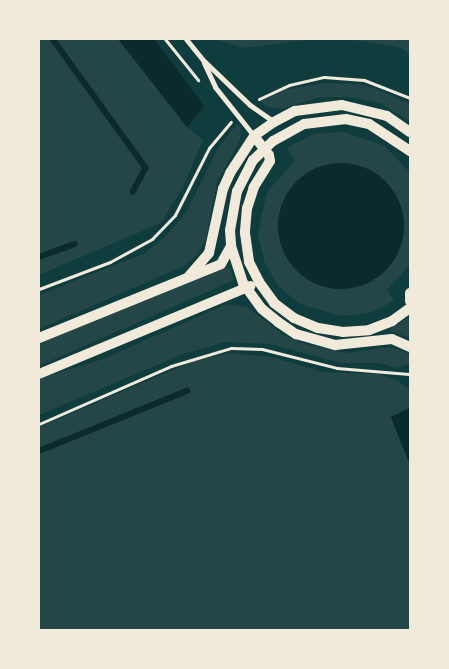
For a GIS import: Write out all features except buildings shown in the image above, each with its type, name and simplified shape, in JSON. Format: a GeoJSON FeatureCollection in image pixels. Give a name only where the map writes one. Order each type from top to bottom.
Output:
{"type":"FeatureCollection","features":[{"type":"Feature","properties":{"kind":"main road"},"geometry":{"type":"LineString","coordinates":[[189,276],[209,253],[216,234],[223,189],[254,136],[274,122],[310,108],[342,105],[387,116],[410,132]]}},
{"type":"Feature","properties":{"kind":"main road"},"geometry":{"type":"LineString","coordinates":[[410,151],[369,124],[346,119],[304,124],[264,148],[254,160],[236,192],[230,230],[231,246],[246,288],[262,310],[278,322],[315,341],[335,345],[357,345],[383,339],[400,342],[410,347]]}},
{"type":"Feature","properties":{"kind":"main road"},"geometry":{"type":"LineString","coordinates":[[254,136],[264,148],[270,161],[254,187],[245,221],[249,262],[259,282],[274,303],[294,318],[318,328],[343,332],[368,330],[392,321],[410,308]]}},
{"type":"Feature","properties":{"kind":"main road"},"geometry":{"type":"LineString","coordinates":[[39,338],[221,264],[231,246]]}},
{"type":"Feature","properties":{"kind":"main road"},"geometry":{"type":"LineString","coordinates":[[39,374],[259,282]]}},
{"type":"Feature","properties":{"kind":"main road"},"geometry":{"type":"LineString","coordinates":[[410,293],[410,301]]}},
{"type":"Feature","properties":{"kind":"street"},"geometry":{"type":"LineString","coordinates":[[186,39],[203,60],[250,105],[274,122]]}},
{"type":"Feature","properties":{"kind":"street"},"geometry":{"type":"LineString","coordinates":[[203,60],[215,87],[254,136]]}},
{"type":"Feature","properties":{"kind":"path"},"geometry":{"type":"LineString","coordinates":[[250,105],[289,85],[324,77],[380,84],[410,98]]}},
{"type":"Feature","properties":{"kind":"path"},"geometry":{"type":"LineString","coordinates":[[39,289],[110,262],[152,239],[175,215],[210,148],[237,115]]}},
{"type":"Feature","properties":{"kind":"path"},"geometry":{"type":"LineString","coordinates":[[39,424],[179,363],[231,348],[262,349],[337,368],[410,374]]}},
{"type":"Feature","properties":{"kind":"shaded area"},"geometry":{"type":"Polygon","coordinates":[[[39,39],[118,39],[187,127],[203,140],[182,189],[161,223],[39,275],[39,39]]]}},
{"type":"Feature","properties":{"kind":"shaded area"},"geometry":{"type":"Polygon","coordinates":[[[118,39],[154,39],[204,106],[187,127],[118,39]]]}},
{"type":"Feature","properties":{"kind":"shaded area"},"geometry":{"type":"Polygon","coordinates":[[[213,39],[313,39],[244,48],[213,39]]]}},
{"type":"Feature","properties":{"kind":"shaded area"},"geometry":{"type":"Polygon","coordinates":[[[347,39],[410,39],[410,54],[399,47],[347,39]]]}},
{"type":"Feature","properties":{"kind":"shaded area"},"geometry":{"type":"Polygon","coordinates":[[[324,83],[359,84],[377,89],[410,104],[410,122],[382,104],[350,97],[320,97],[282,109],[267,107],[261,101],[285,90],[324,83]]]}},
{"type":"Feature","properties":{"kind":"shaded area"},"geometry":{"type":"Polygon","coordinates":[[[237,124],[241,127],[240,140],[217,182],[206,238],[198,254],[184,266],[39,329],[39,295],[145,253],[166,236],[187,211],[218,148],[237,124]]]}},
{"type":"Feature","properties":{"kind":"shaded area"},"geometry":{"type":"Polygon","coordinates":[[[343,132],[385,146],[410,173],[410,265],[387,290],[394,301],[369,313],[341,316],[300,304],[278,286],[264,261],[258,233],[267,192],[295,160],[287,148],[313,134],[343,132]],[[404,230],[286,256],[303,276],[314,283],[340,289],[388,268],[396,257],[404,230]]]}},
{"type":"Feature","properties":{"kind":"shaded area"},"geometry":{"type":"Polygon","coordinates":[[[341,163],[365,168],[386,181],[399,202],[404,226],[399,250],[386,271],[365,284],[341,289],[317,284],[296,271],[283,250],[278,226],[283,202],[296,181],[317,168],[341,163]]]}},
{"type":"Feature","properties":{"kind":"shaded area"},"geometry":{"type":"Polygon","coordinates":[[[229,267],[234,280],[39,366],[39,343],[229,267]]]}},
{"type":"Feature","properties":{"kind":"shaded area"},"geometry":{"type":"Polygon","coordinates":[[[227,304],[247,307],[285,336],[301,343],[346,353],[389,347],[406,352],[410,356],[410,364],[396,368],[379,363],[341,363],[270,344],[225,342],[183,354],[39,415],[39,379],[103,359],[227,304]]]}},
{"type":"Feature","properties":{"kind":"shaded area"},"geometry":{"type":"Polygon","coordinates":[[[410,316],[410,338],[390,331],[390,329],[410,316]]]}},
{"type":"Feature","properties":{"kind":"shaded area"},"geometry":{"type":"Polygon","coordinates":[[[229,353],[272,357],[323,372],[378,374],[397,380],[410,390],[410,408],[391,417],[410,465],[410,630],[39,630],[39,427],[194,361],[229,353]]]}},
{"type":"Feature","properties":{"kind":"shaded area"},"geometry":{"type":"Polygon","coordinates":[[[410,408],[410,465],[391,417],[410,408]]]}},
{"type":"Feature","properties":{"kind":"waterway"},"geometry":{"type":"LineString","coordinates":[[53,39],[146,168],[133,192]]}},
{"type":"Feature","properties":{"kind":"waterway"},"geometry":{"type":"LineString","coordinates":[[39,257],[75,244]]}},
{"type":"Feature","properties":{"kind":"waterway"},"geometry":{"type":"LineString","coordinates":[[39,451],[187,391]]}}]}
